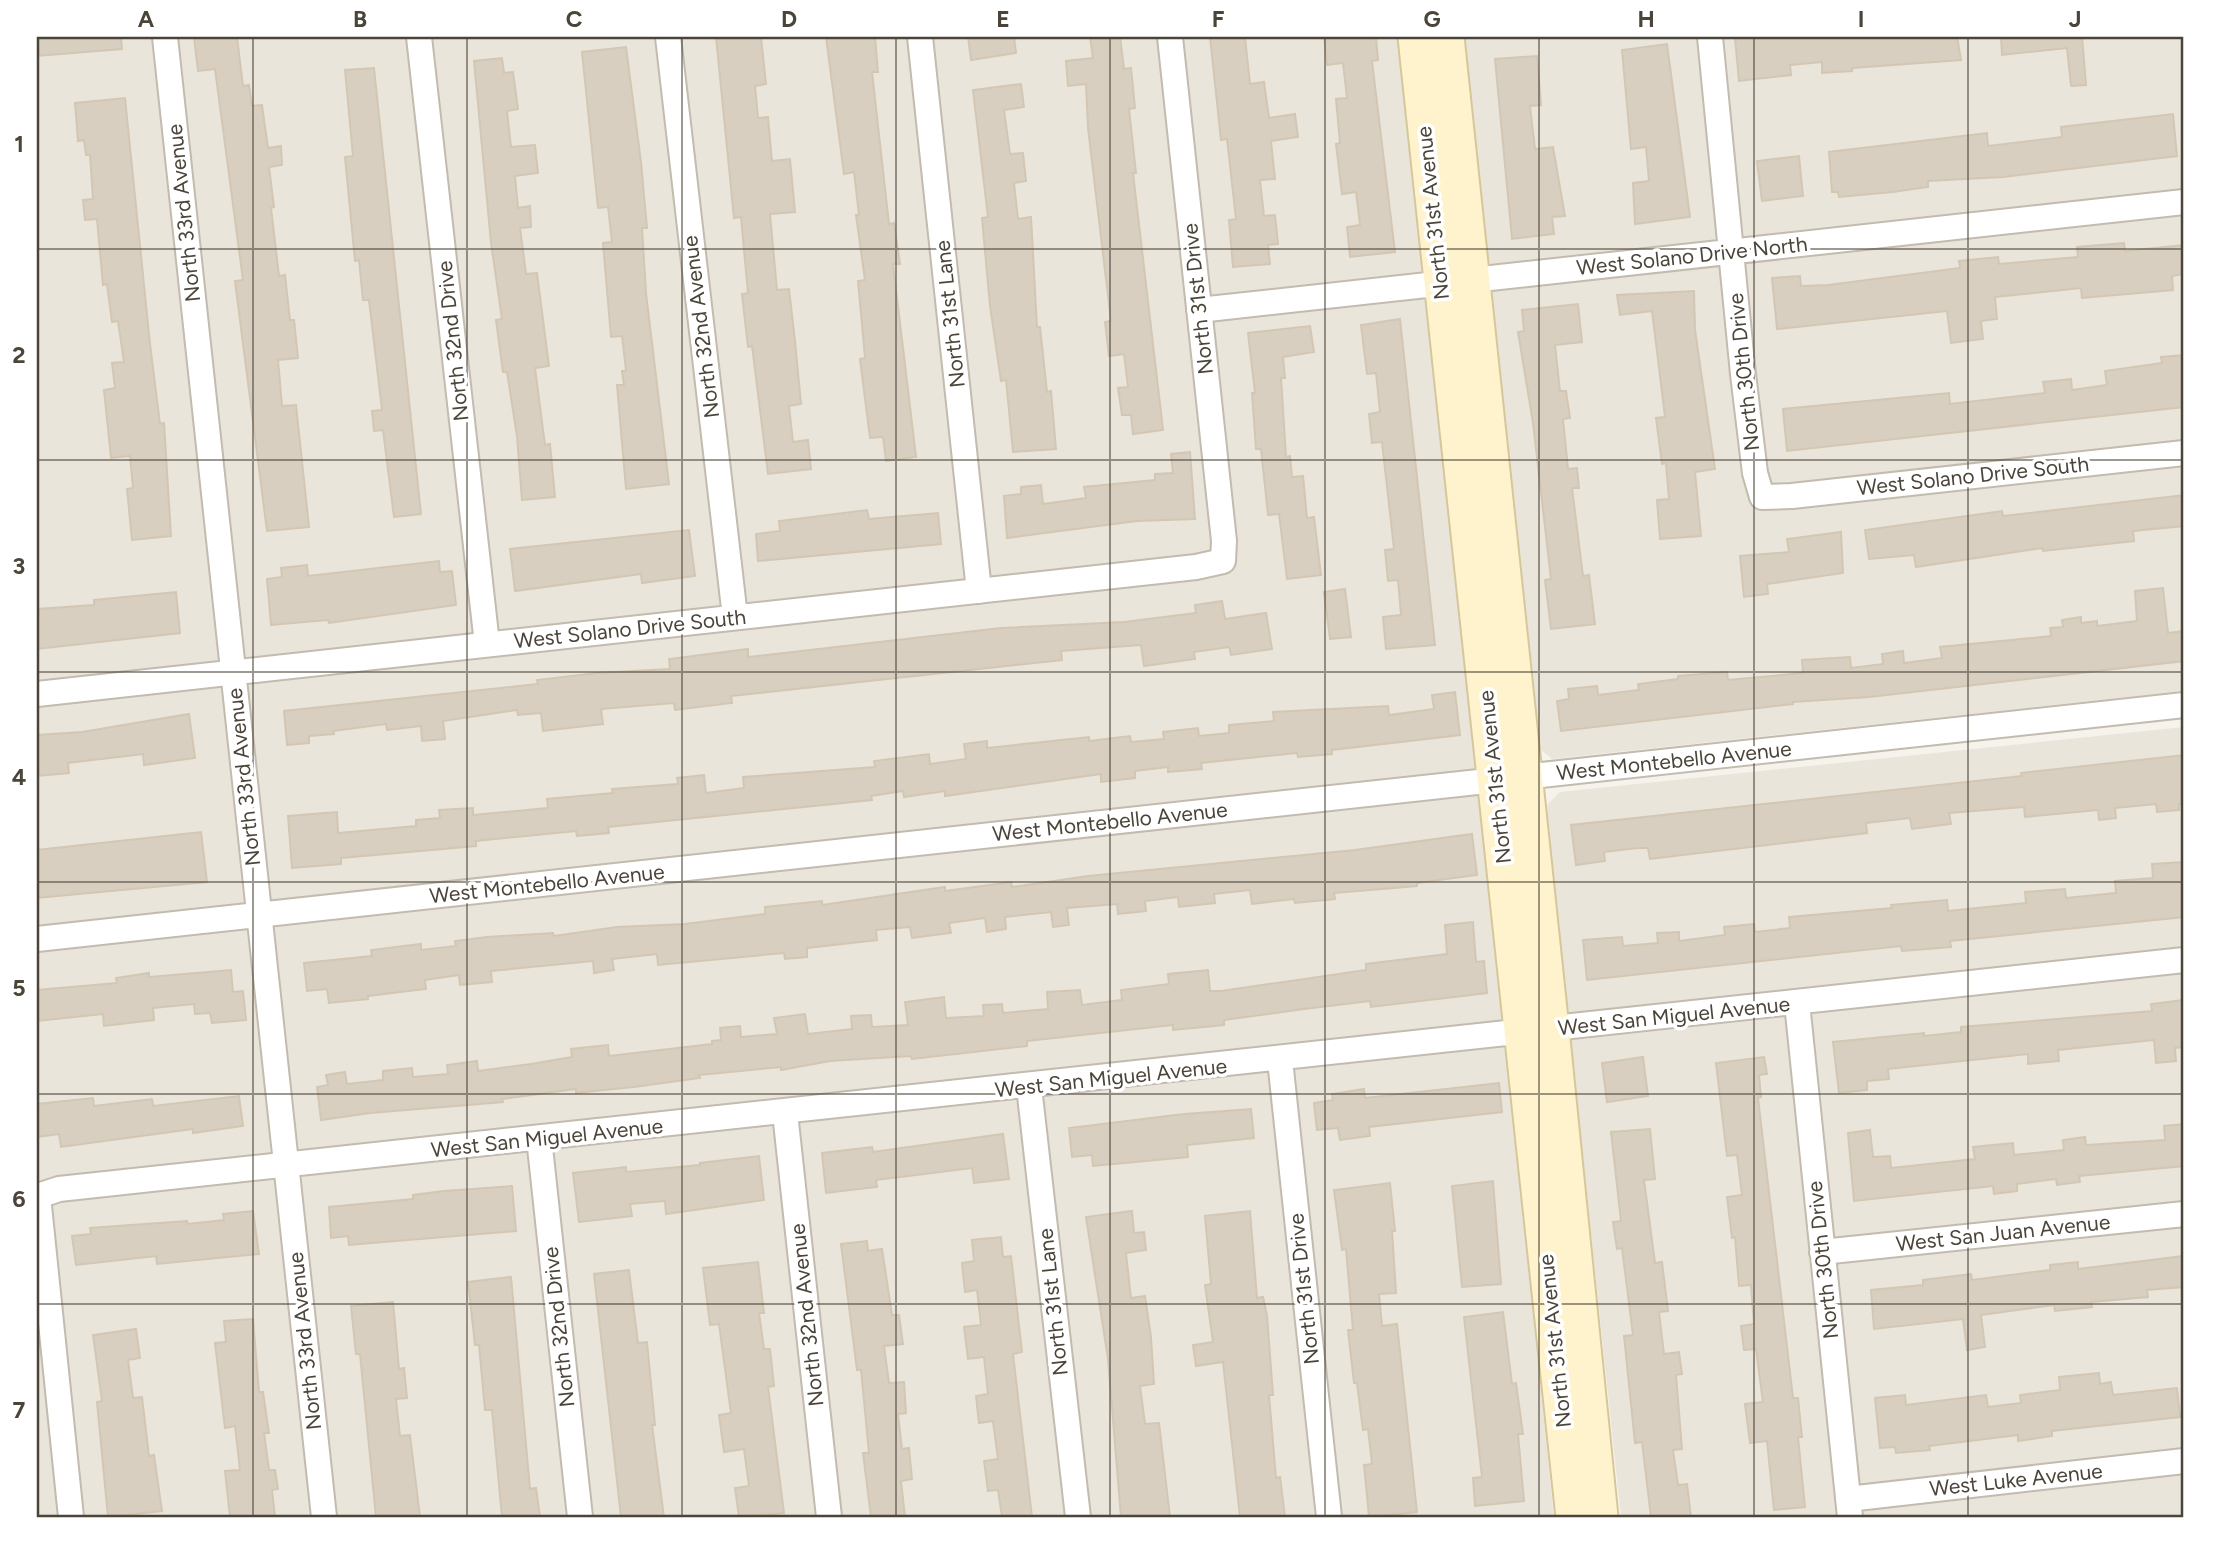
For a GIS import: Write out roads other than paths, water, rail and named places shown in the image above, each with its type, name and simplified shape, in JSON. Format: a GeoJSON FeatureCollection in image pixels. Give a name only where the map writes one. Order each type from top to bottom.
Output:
{"type":"FeatureCollection","features":[{"type":"Feature","properties":{"kind":"street","name":"North 33rd Avenue"},"geometry":{"type":"LineString","coordinates":[[166,37],[324,1517]]}},
{"type":"Feature","properties":{"kind":"street","name":"North 32nd Drive"},"geometry":{"type":"LineString","coordinates":[[419,37],[487,645]]}},
{"type":"Feature","properties":{"kind":"street","name":"North 32nd Avenue"},"geometry":{"type":"LineString","coordinates":[[668,37],[735,617]]}},
{"type":"Feature","properties":{"kind":"street","name":"North 31st Lane"},"geometry":{"type":"LineString","coordinates":[[920,37],[979,591]]}},
{"type":"Feature","properties":{"kind":"street","name":"North 31st Drive"},"geometry":{"type":"LineString","coordinates":[[1170,37],[1224,541],[1223,561]]}},
{"type":"Feature","properties":{"kind":"street","name":"North 31st Avenue"},"geometry":{"type":"LineString","coordinates":[[1415,37],[1457,282],[1538,1030],[1573,1382],[1573,1517]]}},
{"type":"Feature","properties":{"kind":"street","name":"North 31st Avenue"},"geometry":{"type":"LineString","coordinates":[[1447,37],[1457,282]]}},
{"type":"Feature","properties":{"kind":"street","name":"North 30th Drive"},"geometry":{"type":"LineString","coordinates":[[1710,37],[1755,473],[1762,497]]}},
{"type":"Feature","properties":{"kind":"street","name":"West Solano Drive North"},"geometry":{"type":"LineString","coordinates":[[1199,310],[2184,202]]}},
{"type":"Feature","properties":{"kind":"street","name":"West Solano Drive South"},"geometry":{"type":"LineString","coordinates":[[1762,497],[1792,496],[2184,453]]}},
{"type":"Feature","properties":{"kind":"street","name":"West Solano Drive South"},"geometry":{"type":"LineString","coordinates":[[37,694],[1196,567],[1223,561]]}},
{"type":"Feature","properties":{"kind":"street","name":"West Montebello Avenue"},"geometry":{"type":"LineString","coordinates":[[37,939],[2184,705]]}},
{"type":"Feature","properties":{"kind":"street","name":"West San Miguel Avenue"},"geometry":{"type":"LineString","coordinates":[[38,1196],[58,1189],[286,1167],[2184,961]]}},
{"type":"Feature","properties":{"kind":"street","name":"North 30th Drive"},"geometry":{"type":"LineString","coordinates":[[1797,1003],[1849,1508]]}},
{"type":"Feature","properties":{"kind":"street","name":"North 31st Drive"},"geometry":{"type":"LineString","coordinates":[[1280,1060],[1329,1517]]}},
{"type":"Feature","properties":{"kind":"street","name":"North 31st Lane"},"geometry":{"type":"LineString","coordinates":[[1029,1087],[1077,1517]]}},
{"type":"Feature","properties":{"kind":"street","name":"North 32nd Avenue"},"geometry":{"type":"LineString","coordinates":[[785,1112],[829,1517]]}},
{"type":"Feature","properties":{"kind":"street","name":"North 32nd Drive"},"geometry":{"type":"LineString","coordinates":[[539,1138],[580,1517]]}},
{"type":"Feature","properties":{"kind":"street"},"geometry":{"type":"LineString","coordinates":[[38,1196],[71,1517]]}},
{"type":"Feature","properties":{"kind":"street","name":"West San Juan Avenue"},"geometry":{"type":"LineString","coordinates":[[1822,1252],[2184,1214]]}},
{"type":"Feature","properties":{"kind":"street","name":"North 31st Avenue"},"geometry":{"type":"LineString","coordinates":[[1573,1382],[1601,1517]]}},
{"type":"Feature","properties":{"kind":"street","name":"West Luke Avenue"},"geometry":{"type":"LineString","coordinates":[[1849,1508],[2184,1461]]}}]}
